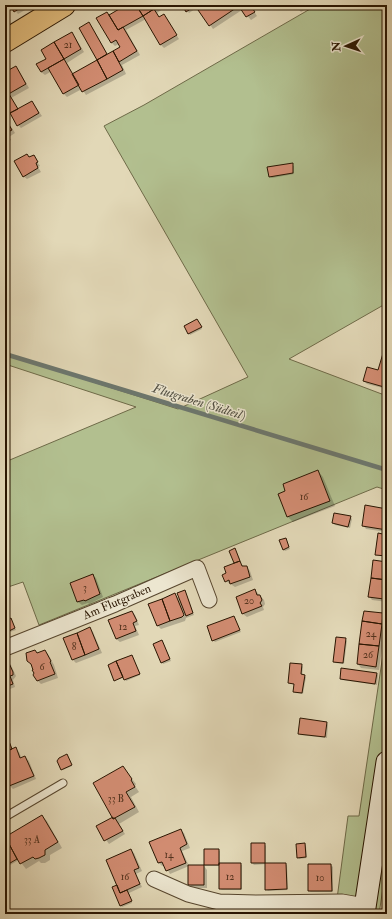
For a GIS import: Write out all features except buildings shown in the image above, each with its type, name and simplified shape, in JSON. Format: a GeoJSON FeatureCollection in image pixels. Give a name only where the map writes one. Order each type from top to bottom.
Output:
{"type":"FeatureCollection","features":[{"type":"Feature","properties":{"kind":"main road"},"geometry":{"type":"LineString","coordinates":[[5,41],[64,5]]}},
{"type":"Feature","properties":{"kind":"street","name":"Am Flutgraben"},"geometry":{"type":"LineString","coordinates":[[5,648],[115,604],[197,568],[209,600]]}},
{"type":"Feature","properties":{"kind":"street"},"geometry":{"type":"LineString","coordinates":[[154,879],[188,894],[256,909],[342,902],[365,910],[387,762]]}},
{"type":"Feature","properties":{"kind":"lane"},"geometry":{"type":"LineString","coordinates":[[5,816],[63,783]]}},
{"type":"Feature","properties":{"kind":"green space"},"geometry":{"type":"Polygon","coordinates":[[[317,5],[387,5],[387,303],[289,359],[387,396],[387,490],[377,487],[39,625],[23,582],[5,588],[5,462],[136,407],[5,364],[5,354],[178,409],[248,377],[104,126],[144,105],[317,5]]]}},
{"type":"Feature","properties":{"kind":"green space"},"geometry":{"type":"Polygon","coordinates":[[[387,627],[387,862],[379,914],[335,914],[348,816],[359,816],[387,627]]]}},
{"type":"Feature","properties":{"kind":"waterway","name":"Flutgraben (Südteil)"},"geometry":{"type":"LineString","coordinates":[[5,354],[387,470]]}}]}
